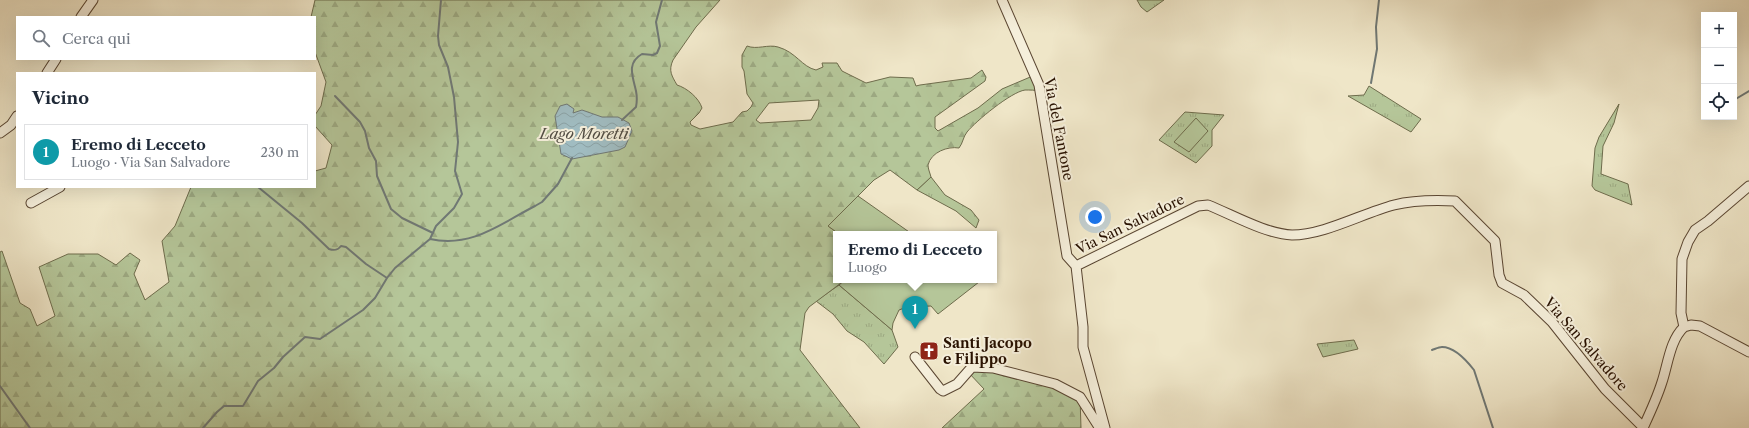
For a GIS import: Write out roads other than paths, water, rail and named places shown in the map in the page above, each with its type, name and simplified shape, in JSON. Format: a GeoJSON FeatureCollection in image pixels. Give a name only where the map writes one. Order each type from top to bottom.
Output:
{"type":"FeatureCollection","features":[{"type":"Feature","properties":{"kind":"street"},"geometry":{"type":"LineString","coordinates":[[81,16],[93,0]]}},
{"type":"Feature","properties":{"kind":"street","name":"Via del Fantone"},"geometry":{"type":"LineString","coordinates":[[1002,0],[1040,85],[1067,256],[1076,266]]}},
{"type":"Feature","properties":{"kind":"street"},"geometry":{"type":"LineString","coordinates":[[48,72],[55,60]]}},
{"type":"Feature","properties":{"kind":"street"},"geometry":{"type":"LineString","coordinates":[[0,133],[14,126]]}},
{"type":"Feature","properties":{"kind":"street"},"geometry":{"type":"LineString","coordinates":[[1684,326],[1681,313],[1682,259],[1688,242],[1695,230],[1749,186]]}},
{"type":"Feature","properties":{"kind":"street"},"geometry":{"type":"LineString","coordinates":[[31,203],[58,188]]}},
{"type":"Feature","properties":{"kind":"street","name":"Via San Salvadore"},"geometry":{"type":"LineString","coordinates":[[1105,428],[1083,346],[1083,327],[1076,266],[1198,206],[1208,205],[1272,232],[1292,235],[1310,233],[1395,205],[1429,200],[1455,201],[1495,241],[1499,275],[1502,283],[1524,295],[1552,322],[1605,389],[1643,428]]}},
{"type":"Feature","properties":{"kind":"street"},"geometry":{"type":"LineString","coordinates":[[1643,428],[1660,388],[1675,340],[1684,326],[1700,326],[1749,352]]}},
{"type":"Feature","properties":{"kind":"street"},"geometry":{"type":"LineString","coordinates":[[915,357],[940,389],[944,391],[957,384],[972,367],[993,368],[1055,384],[1080,397],[1099,428],[1101,428]]}},
{"type":"Feature","properties":{"kind":"water","name":"Lago Moretti"},"geometry":{"type":"Polygon","coordinates":[[[567,104],[574,109],[573,113],[582,110],[602,117],[618,117],[629,123],[632,131],[625,147],[619,150],[572,159],[561,154],[555,116],[560,106],[567,104]]]}},
{"type":"Feature","properties":{"kind":"waterway"},"geometry":{"type":"LineString","coordinates":[[203,428],[224,406],[243,406],[258,381],[274,368],[283,357],[305,337],[320,339],[363,310],[375,298],[395,268],[430,239],[436,226],[454,208],[462,194],[455,171],[458,142],[454,97],[448,67],[439,45],[438,36],[441,0]]}},
{"type":"Feature","properties":{"kind":"waterway"},"geometry":{"type":"LineString","coordinates":[[622,120],[636,107],[637,95],[632,76],[632,66],[634,62],[642,54],[653,55],[657,53],[660,46],[656,22],[662,0]]}},
{"type":"Feature","properties":{"kind":"waterway"},"geometry":{"type":"LineString","coordinates":[[1371,83],[1377,49],[1376,27],[1379,0]]}},
{"type":"Feature","properties":{"kind":"waterway"},"geometry":{"type":"LineString","coordinates":[[1737,98],[1749,91]]}},
{"type":"Feature","properties":{"kind":"waterway"},"geometry":{"type":"LineString","coordinates":[[335,96],[360,122],[365,131],[369,148],[376,161],[377,176],[391,209],[402,218],[433,233]]}},
{"type":"Feature","properties":{"kind":"waterway"},"geometry":{"type":"LineString","coordinates":[[430,239],[445,241],[459,240],[485,233],[535,206],[542,202],[558,184],[572,158]]}},
{"type":"Feature","properties":{"kind":"waterway"},"geometry":{"type":"LineString","coordinates":[[259,188],[302,223],[329,249],[335,250],[341,246],[346,247],[366,264],[387,278]]}},
{"type":"Feature","properties":{"kind":"waterway"},"geometry":{"type":"LineString","coordinates":[[1432,350],[1442,347],[1451,349],[1464,359],[1474,370],[1493,428]]}},
{"type":"Feature","properties":{"kind":"waterway"},"geometry":{"type":"LineString","coordinates":[[0,386],[30,428]]}},
{"type":"Feature","properties":{"kind":"place","name":"Eremo di Lecceto"},"geometry":{"type":"Point","coordinates":[915,329]}},
{"type":"Feature","properties":{"kind":"place","name":"Santi Jacopo e Filippo"},"geometry":{"type":"Point","coordinates":[929,351]}}]}
